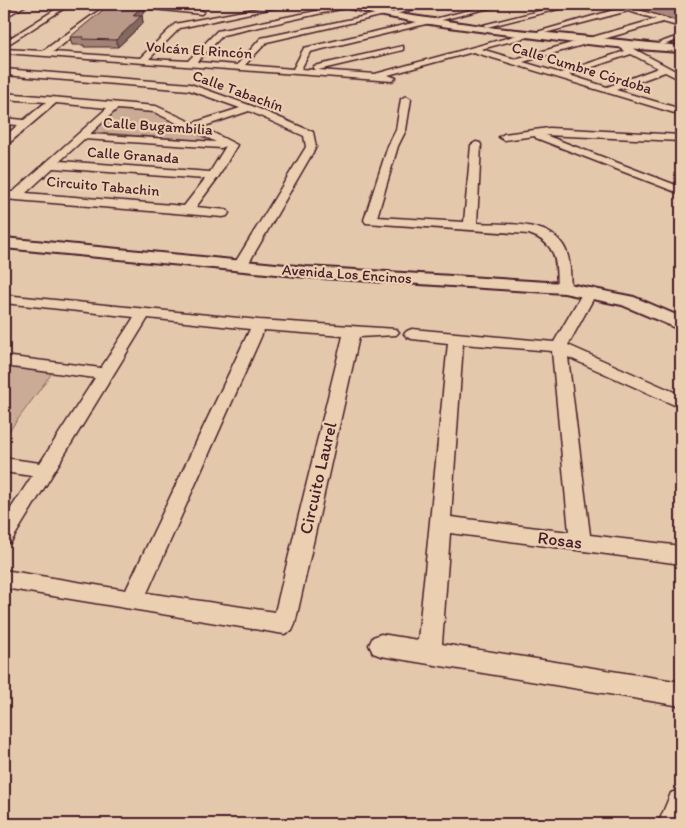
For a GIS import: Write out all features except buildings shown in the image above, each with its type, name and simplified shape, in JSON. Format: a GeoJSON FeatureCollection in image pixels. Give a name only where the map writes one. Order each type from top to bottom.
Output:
{"type":"FeatureCollection","features":[{"type":"Feature","properties":{"kind":"street"},"geometry":{"type":"LineString","coordinates":[[4,16],[25,4]]}},
{"type":"Feature","properties":{"kind":"street"},"geometry":{"type":"LineString","coordinates":[[4,45],[68,4]]}},
{"type":"Feature","properties":{"kind":"street"},"geometry":{"type":"LineString","coordinates":[[45,54],[112,4]]}},
{"type":"Feature","properties":{"kind":"street"},"geometry":{"type":"LineString","coordinates":[[125,4],[201,12]]}},
{"type":"Feature","properties":{"kind":"street"},"geometry":{"type":"LineString","coordinates":[[195,22],[208,5],[219,4]]}},
{"type":"Feature","properties":{"kind":"street"},"geometry":{"type":"LineString","coordinates":[[143,60],[176,27],[289,4]]}},
{"type":"Feature","properties":{"kind":"street"},"geometry":{"type":"LineString","coordinates":[[355,4],[385,14],[525,35],[681,49]]}},
{"type":"Feature","properties":{"kind":"street"},"geometry":{"type":"LineString","coordinates":[[191,63],[220,33],[355,4],[438,19],[541,32],[681,45]]}},
{"type":"Feature","properties":{"kind":"street"},"geometry":{"type":"LineString","coordinates":[[396,12],[431,4]]}},
{"type":"Feature","properties":{"kind":"street"},"geometry":{"type":"LineString","coordinates":[[438,19],[502,4]]}},
{"type":"Feature","properties":{"kind":"street"},"geometry":{"type":"LineString","coordinates":[[487,25],[575,4]]}},
{"type":"Feature","properties":{"kind":"street"},"geometry":{"type":"LineString","coordinates":[[612,4],[681,25]]}},
{"type":"Feature","properties":{"kind":"street"},"geometry":{"type":"LineString","coordinates":[[541,32],[627,9]]}},
{"type":"Feature","properties":{"kind":"street"},"geometry":{"type":"LineString","coordinates":[[239,67],[264,40],[385,14]]}},
{"type":"Feature","properties":{"kind":"street"},"geometry":{"type":"LineString","coordinates":[[513,62],[662,20]]}},
{"type":"Feature","properties":{"kind":"street"},"geometry":{"type":"LineString","coordinates":[[299,71],[307,50],[427,21]]}},
{"type":"Feature","properties":{"kind":"street"},"geometry":{"type":"LineString","coordinates":[[367,35],[432,60]]}},
{"type":"Feature","properties":{"kind":"street"},"geometry":{"type":"LineString","coordinates":[[373,77],[525,35]]}},
{"type":"Feature","properties":{"kind":"street"},"geometry":{"type":"LineString","coordinates":[[662,43],[681,37]]}},
{"type":"Feature","properties":{"kind":"street"},"geometry":{"type":"LineString","coordinates":[[619,44],[681,77]]}},
{"type":"Feature","properties":{"kind":"street","name":"Calle Cumbre Córdoba"},"geometry":{"type":"LineString","coordinates":[[474,50],[681,112]]}},
{"type":"Feature","properties":{"kind":"street","name":"Volcán El Rincón"},"geometry":{"type":"LineString","coordinates":[[4,51],[392,78]]}},
{"type":"Feature","properties":{"kind":"street"},"geometry":{"type":"LineString","coordinates":[[299,71],[408,51]]}},
{"type":"Feature","properties":{"kind":"street"},"geometry":{"type":"LineString","coordinates":[[559,76],[632,52]]}},
{"type":"Feature","properties":{"kind":"street"},"geometry":{"type":"LineString","coordinates":[[607,90],[665,68]]}},
{"type":"Feature","properties":{"kind":"street","name":"Calle Tabachín"},"geometry":{"type":"LineString","coordinates":[[4,72],[190,87],[249,108],[309,134],[311,147],[240,266]]}},
{"type":"Feature","properties":{"kind":"street"},"geometry":{"type":"LineString","coordinates":[[4,96],[156,109],[191,128],[232,145],[213,176],[188,210]]}},
{"type":"Feature","properties":{"kind":"street"},"geometry":{"type":"LineString","coordinates":[[406,99],[402,130],[393,146],[370,220],[531,230],[545,234],[555,241],[562,253],[564,288]]}},
{"type":"Feature","properties":{"kind":"street"},"geometry":{"type":"LineString","coordinates":[[4,142],[54,100]]}},
{"type":"Feature","properties":{"kind":"street","name":"Circuito Tabachin"},"geometry":{"type":"LineString","coordinates":[[10,195],[50,164],[114,106]]}},
{"type":"Feature","properties":{"kind":"street"},"geometry":{"type":"LineString","coordinates":[[191,128],[249,108]]}},
{"type":"Feature","properties":{"kind":"street"},"geometry":{"type":"LineString","coordinates":[[4,121],[26,123]]}},
{"type":"Feature","properties":{"kind":"street"},"geometry":{"type":"LineString","coordinates":[[504,138],[549,131],[681,138]]}},
{"type":"Feature","properties":{"kind":"street"},"geometry":{"type":"LineString","coordinates":[[534,133],[681,190]]}},
{"type":"Feature","properties":{"kind":"street","name":"Calle Bugambilia"},"geometry":{"type":"LineString","coordinates":[[81,136],[232,145]]}},
{"type":"Feature","properties":{"kind":"street"},"geometry":{"type":"LineString","coordinates":[[470,227],[476,145]]}},
{"type":"Feature","properties":{"kind":"street","name":"Calle Granada"},"geometry":{"type":"LineString","coordinates":[[50,164],[213,176]]}},
{"type":"Feature","properties":{"kind":"street","name":"Circuito Tabachin"},"geometry":{"type":"LineString","coordinates":[[10,195],[223,213]]}},
{"type":"Feature","properties":{"kind":"street","name":"Avenida Los Encinos"},"geometry":{"type":"LineString","coordinates":[[5,243],[307,272],[564,288],[590,292],[627,302],[681,324]]}},
{"type":"Feature","properties":{"kind":"street"},"geometry":{"type":"LineString","coordinates":[[580,542],[559,346],[590,292]]}},
{"type":"Feature","properties":{"kind":"street"},"geometry":{"type":"LineString","coordinates":[[4,299],[258,325],[352,332],[391,332]]}},
{"type":"Feature","properties":{"kind":"street"},"geometry":{"type":"LineString","coordinates":[[4,536],[144,313]]}},
{"type":"Feature","properties":{"kind":"street"},"geometry":{"type":"LineString","coordinates":[[4,579],[132,602],[258,325]]}},
{"type":"Feature","properties":{"kind":"street","name":"Circuito Laurel"},"geometry":{"type":"LineString","coordinates":[[132,602],[284,624],[352,332]]}},
{"type":"Feature","properties":{"kind":"street"},"geometry":{"type":"LineString","coordinates":[[412,334],[559,346],[681,402]]}},
{"type":"Feature","properties":{"kind":"street"},"geometry":{"type":"LineString","coordinates":[[428,652],[456,339]]}},
{"type":"Feature","properties":{"kind":"street"},"geometry":{"type":"LineString","coordinates":[[4,361],[106,374]]}},
{"type":"Feature","properties":{"kind":"street"},"geometry":{"type":"LineString","coordinates":[[4,465],[46,471]]}},
{"type":"Feature","properties":{"kind":"street","name":"Rosas"},"geometry":{"type":"LineString","coordinates":[[439,524],[681,556]]}},
{"type":"Feature","properties":{"kind":"street"},"geometry":{"type":"LineString","coordinates":[[381,645],[681,694]]}},
{"type":"Feature","properties":{"kind":"street"},"geometry":{"type":"LineString","coordinates":[[672,824],[681,803]]}},
{"type":"Feature","properties":{"kind":"shaded area"},"geometry":{"type":"Polygon","coordinates":[[[119,107],[156,110],[213,138],[207,141],[93,132],[119,107]]]}},
{"type":"Feature","properties":{"kind":"shaded area"},"geometry":{"type":"Polygon","coordinates":[[[4,366],[52,373],[4,438],[4,366]]]}},
{"type":"Feature","properties":{"kind":"waterway"},"geometry":{"type":"LineString","coordinates":[[646,4],[681,19]]}}]}
